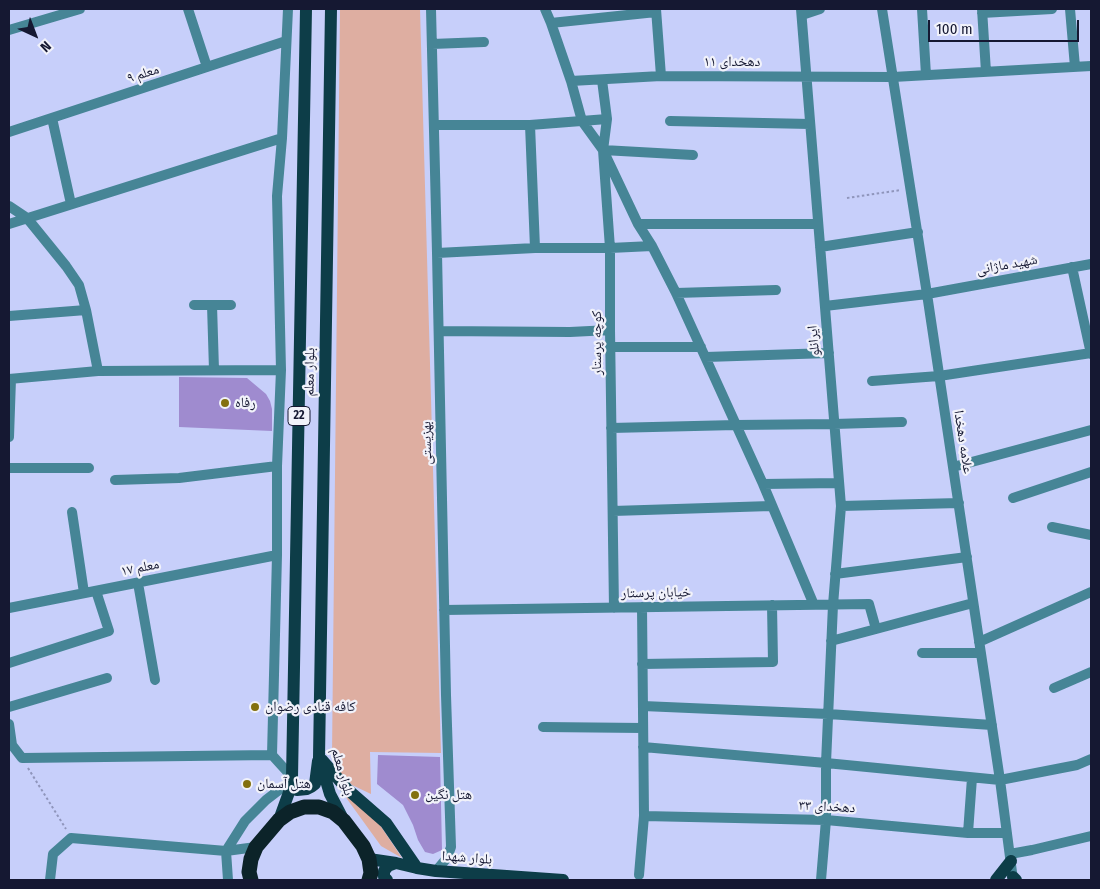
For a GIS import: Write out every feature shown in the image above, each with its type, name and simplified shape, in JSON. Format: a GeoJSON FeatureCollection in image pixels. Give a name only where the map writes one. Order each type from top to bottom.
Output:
{"type":"FeatureCollection","features":[{"type":"Feature","properties":{"kind":"highway"},"geometry":{"type":"LineString","coordinates":[[251,880],[249,872],[251,859],[256,847],[279,820],[290,812],[304,807],[319,807],[333,812],[344,822],[363,846],[369,859],[371,873],[369,880]]}},
{"type":"Feature","properties":{"kind":"main road","name":"بلوار معلم"},"geometry":{"type":"LineString","coordinates":[[279,820],[292,780],[306,9]]}},
{"type":"Feature","properties":{"kind":"main road","name":"بلوار معلم"},"geometry":{"type":"LineString","coordinates":[[331,9],[319,756],[330,794],[344,822]]}},
{"type":"Feature","properties":{"kind":"main road"},"geometry":{"type":"LineString","coordinates":[[292,780],[293,787],[297,790],[307,789],[315,784],[319,756]]}},
{"type":"Feature","properties":{"kind":"main road"},"geometry":{"type":"LineString","coordinates":[[319,756],[347,788],[386,823],[417,868]]}},
{"type":"Feature","properties":{"kind":"main road"},"geometry":{"type":"LineString","coordinates":[[996,880],[1011,858]]}},
{"type":"Feature","properties":{"kind":"main road","name":"بلوار شهدا"},"geometry":{"type":"LineString","coordinates":[[369,859],[436,871],[563,880]]}},
{"type":"Feature","properties":{"kind":"main road"},"geometry":{"type":"LineString","coordinates":[[387,880],[384,876],[384,871],[388,866],[396,863]]}},
{"type":"Feature","properties":{"kind":"street"},"geometry":{"type":"LineString","coordinates":[[9,30],[80,9]]}},
{"type":"Feature","properties":{"kind":"street"},"geometry":{"type":"LineString","coordinates":[[188,9],[207,67]]}},
{"type":"Feature","properties":{"kind":"street"},"geometry":{"type":"LineString","coordinates":[[228,880],[226,851],[245,821],[266,800],[292,780],[272,755],[277,555],[277,466],[281,370],[277,196],[282,138],[288,9]]}},
{"type":"Feature","properties":{"kind":"street","name":"بهزیستی"},"geometry":{"type":"LineString","coordinates":[[431,9],[444,610],[452,847],[447,858],[436,871]]}},
{"type":"Feature","properties":{"kind":"street"},"geometry":{"type":"LineString","coordinates":[[545,9],[571,81],[582,121],[603,150],[638,224],[652,246],[676,293],[763,484],[814,605]]}},
{"type":"Feature","properties":{"kind":"street"},"geometry":{"type":"LineString","coordinates":[[802,12],[820,9]]}},
{"type":"Feature","properties":{"kind":"street","name":"علامه دهخدا"},"geometry":{"type":"LineString","coordinates":[[882,9],[918,232],[1014,879]]}},
{"type":"Feature","properties":{"kind":"street"},"geometry":{"type":"LineString","coordinates":[[922,9],[926,75]]}},
{"type":"Feature","properties":{"kind":"street"},"geometry":{"type":"LineString","coordinates":[[986,72],[982,11],[1052,9]]}},
{"type":"Feature","properties":{"kind":"street"},"geometry":{"type":"LineString","coordinates":[[1070,9],[1075,67]]}},
{"type":"Feature","properties":{"kind":"street"},"geometry":{"type":"LineString","coordinates":[[551,23],[656,10],[661,76]]}},
{"type":"Feature","properties":{"kind":"street","name":"ایرانلو"},"geometry":{"type":"LineString","coordinates":[[802,12],[841,506],[831,641],[826,763],[826,820],[821,880]]}},
{"type":"Feature","properties":{"kind":"street","name":"معلم ۹"},"geometry":{"type":"LineString","coordinates":[[9,132],[286,41]]}},
{"type":"Feature","properties":{"kind":"street"},"geometry":{"type":"LineString","coordinates":[[432,44],[484,42]]}},
{"type":"Feature","properties":{"kind":"street","name":"دهخدای ۱۱"},"geometry":{"type":"LineString","coordinates":[[571,81],[661,76],[893,77],[1091,66]]}},
{"type":"Feature","properties":{"kind":"street","name":"کوچه پرستار"},"geometry":{"type":"LineString","coordinates":[[602,80],[607,119],[603,150],[610,248],[614,608]]}},
{"type":"Feature","properties":{"kind":"street"},"geometry":{"type":"LineString","coordinates":[[52,118],[71,204]]}},
{"type":"Feature","properties":{"kind":"street"},"geometry":{"type":"LineString","coordinates":[[434,125],[530,125],[607,119]]}},
{"type":"Feature","properties":{"kind":"street"},"geometry":{"type":"LineString","coordinates":[[670,121],[810,124]]}},
{"type":"Feature","properties":{"kind":"street"},"geometry":{"type":"LineString","coordinates":[[530,125],[535,248]]}},
{"type":"Feature","properties":{"kind":"street"},"geometry":{"type":"LineString","coordinates":[[9,224],[282,138]]}},
{"type":"Feature","properties":{"kind":"street"},"geometry":{"type":"LineString","coordinates":[[603,150],[693,155]]}},
{"type":"Feature","properties":{"kind":"street"},"geometry":{"type":"LineString","coordinates":[[9,206],[26,218],[66,266],[78,285],[86,310],[98,371]]}},
{"type":"Feature","properties":{"kind":"street"},"geometry":{"type":"LineString","coordinates":[[638,224],[818,224]]}},
{"type":"Feature","properties":{"kind":"street"},"geometry":{"type":"LineString","coordinates":[[820,247],[918,232]]}},
{"type":"Feature","properties":{"kind":"street"},"geometry":{"type":"LineString","coordinates":[[437,253],[535,248],[652,246]]}},
{"type":"Feature","properties":{"kind":"street","name":"شهید ماژانی"},"geometry":{"type":"LineString","coordinates":[[825,306],[927,294],[1091,264]]}},
{"type":"Feature","properties":{"kind":"street"},"geometry":{"type":"LineString","coordinates":[[872,381],[939,376],[1091,353],[1072,267]]}},
{"type":"Feature","properties":{"kind":"street"},"geometry":{"type":"LineString","coordinates":[[676,293],[776,290]]}},
{"type":"Feature","properties":{"kind":"street"},"geometry":{"type":"LineString","coordinates":[[194,305],[231,305]]}},
{"type":"Feature","properties":{"kind":"street"},"geometry":{"type":"LineString","coordinates":[[212,305],[214,370]]}},
{"type":"Feature","properties":{"kind":"street"},"geometry":{"type":"LineString","coordinates":[[9,316],[86,310]]}},
{"type":"Feature","properties":{"kind":"street"},"geometry":{"type":"LineString","coordinates":[[439,331],[570,332],[610,330]]}},
{"type":"Feature","properties":{"kind":"street"},"geometry":{"type":"LineString","coordinates":[[610,347],[701,347]]}},
{"type":"Feature","properties":{"kind":"street"},"geometry":{"type":"LineString","coordinates":[[706,357],[829,353]]}},
{"type":"Feature","properties":{"kind":"street"},"geometry":{"type":"LineString","coordinates":[[9,437],[10,379],[98,371],[281,370]]}},
{"type":"Feature","properties":{"kind":"street"},"geometry":{"type":"LineString","coordinates":[[611,428],[902,422]]}},
{"type":"Feature","properties":{"kind":"street"},"geometry":{"type":"LineString","coordinates":[[953,467],[1091,430]]}},
{"type":"Feature","properties":{"kind":"street"},"geometry":{"type":"LineString","coordinates":[[115,480],[179,478],[277,466]]}},
{"type":"Feature","properties":{"kind":"street"},"geometry":{"type":"LineString","coordinates":[[9,468],[89,468]]}},
{"type":"Feature","properties":{"kind":"street"},"geometry":{"type":"LineString","coordinates":[[1013,498],[1091,472]]}},
{"type":"Feature","properties":{"kind":"street"},"geometry":{"type":"LineString","coordinates":[[763,484],[839,483]]}},
{"type":"Feature","properties":{"kind":"street"},"geometry":{"type":"LineString","coordinates":[[841,506],[959,504]]}},
{"type":"Feature","properties":{"kind":"street"},"geometry":{"type":"LineString","coordinates":[[612,511],[771,506]]}},
{"type":"Feature","properties":{"kind":"street"},"geometry":{"type":"LineString","coordinates":[[72,512],[84,593]]}},
{"type":"Feature","properties":{"kind":"street"},"geometry":{"type":"LineString","coordinates":[[1052,527],[1091,535]]}},
{"type":"Feature","properties":{"kind":"street","name":"معلم ۱۷"},"geometry":{"type":"LineString","coordinates":[[9,608],[277,555]]}},
{"type":"Feature","properties":{"kind":"street"},"geometry":{"type":"LineString","coordinates":[[836,574],[966,557]]}},
{"type":"Feature","properties":{"kind":"street"},"geometry":{"type":"LineString","coordinates":[[138,583],[155,680]]}},
{"type":"Feature","properties":{"kind":"street"},"geometry":{"type":"LineString","coordinates":[[9,663],[110,631],[96,591]]}},
{"type":"Feature","properties":{"kind":"street"},"geometry":{"type":"LineString","coordinates":[[979,642],[1091,592]]}},
{"type":"Feature","properties":{"kind":"street"},"geometry":{"type":"LineString","coordinates":[[831,641],[973,603]]}},
{"type":"Feature","properties":{"kind":"street","name":"خیابان پرستار"},"geometry":{"type":"LineString","coordinates":[[444,610],[869,604],[876,629]]}},
{"type":"Feature","properties":{"kind":"street"},"geometry":{"type":"LineString","coordinates":[[642,664],[773,662],[772,605]]}},
{"type":"Feature","properties":{"kind":"street"},"geometry":{"type":"LineString","coordinates":[[639,875],[644,816],[642,607]]}},
{"type":"Feature","properties":{"kind":"street"},"geometry":{"type":"LineString","coordinates":[[922,653],[981,653]]}},
{"type":"Feature","properties":{"kind":"street"},"geometry":{"type":"LineString","coordinates":[[1054,688],[1091,672]]}},
{"type":"Feature","properties":{"kind":"street"},"geometry":{"type":"LineString","coordinates":[[9,708],[107,678]]}},
{"type":"Feature","properties":{"kind":"street"},"geometry":{"type":"LineString","coordinates":[[643,706],[828,714],[992,726]]}},
{"type":"Feature","properties":{"kind":"street"},"geometry":{"type":"LineString","coordinates":[[9,724],[12,745],[22,758],[272,755]]}},
{"type":"Feature","properties":{"kind":"street"},"geometry":{"type":"LineString","coordinates":[[543,727],[643,728]]}},
{"type":"Feature","properties":{"kind":"street"},"geometry":{"type":"LineString","coordinates":[[643,747],[1000,780],[1077,765],[1091,759]]}},
{"type":"Feature","properties":{"kind":"street"},"geometry":{"type":"LineString","coordinates":[[968,833],[972,778]]}},
{"type":"Feature","properties":{"kind":"street","name":"دهخدای ۳۳"},"geometry":{"type":"LineString","coordinates":[[644,816],[826,820],[968,833],[1007,833]]}},
{"type":"Feature","properties":{"kind":"street"},"geometry":{"type":"LineString","coordinates":[[1011,858],[1032,850],[1091,836]]}},
{"type":"Feature","properties":{"kind":"street"},"geometry":{"type":"LineString","coordinates":[[50,880],[53,854],[71,838],[226,851],[256,847]]}},
{"type":"Feature","properties":{"kind":"path"},"geometry":{"type":"LineString","coordinates":[[847,198],[911,188]]}},
{"type":"Feature","properties":{"kind":"path"},"geometry":{"type":"LineString","coordinates":[[22,758],[63,824]]}},
{"type":"Feature","properties":{"kind":"shaded area"},"geometry":{"type":"Polygon","coordinates":[[[340,9],[420,9],[441,753],[370,752],[371,794],[352,785],[338,770],[332,754],[340,9]]]}},
{"type":"Feature","properties":{"kind":"shaded area"},"geometry":{"type":"Polygon","coordinates":[[[342,792],[376,819],[402,858],[381,846],[342,792]]]}},
{"type":"Feature","properties":{"kind":"building","name":"رفاه"},"geometry":{"type":"Polygon","coordinates":[[[179,377],[247,378],[266,394],[270,401],[272,431],[179,427],[179,377]]]}},
{"type":"Feature","properties":{"kind":"building","name":"هتل نگین"},"geometry":{"type":"Polygon","coordinates":[[[378,755],[440,757],[442,850],[433,854],[425,852],[403,805],[377,784],[378,755]]]}},
{"type":"Feature","properties":{"kind":"place","name":"رفاه"},"geometry":{"type":"Point","coordinates":[225,403]}},
{"type":"Feature","properties":{"kind":"place","name":"کافه قنادی رضوان"},"geometry":{"type":"Point","coordinates":[255,707]}},
{"type":"Feature","properties":{"kind":"place","name":"هتل آسمان"},"geometry":{"type":"Point","coordinates":[247,784]}},
{"type":"Feature","properties":{"kind":"place","name":"هتل نگین"},"geometry":{"type":"Point","coordinates":[415,795]}}]}
